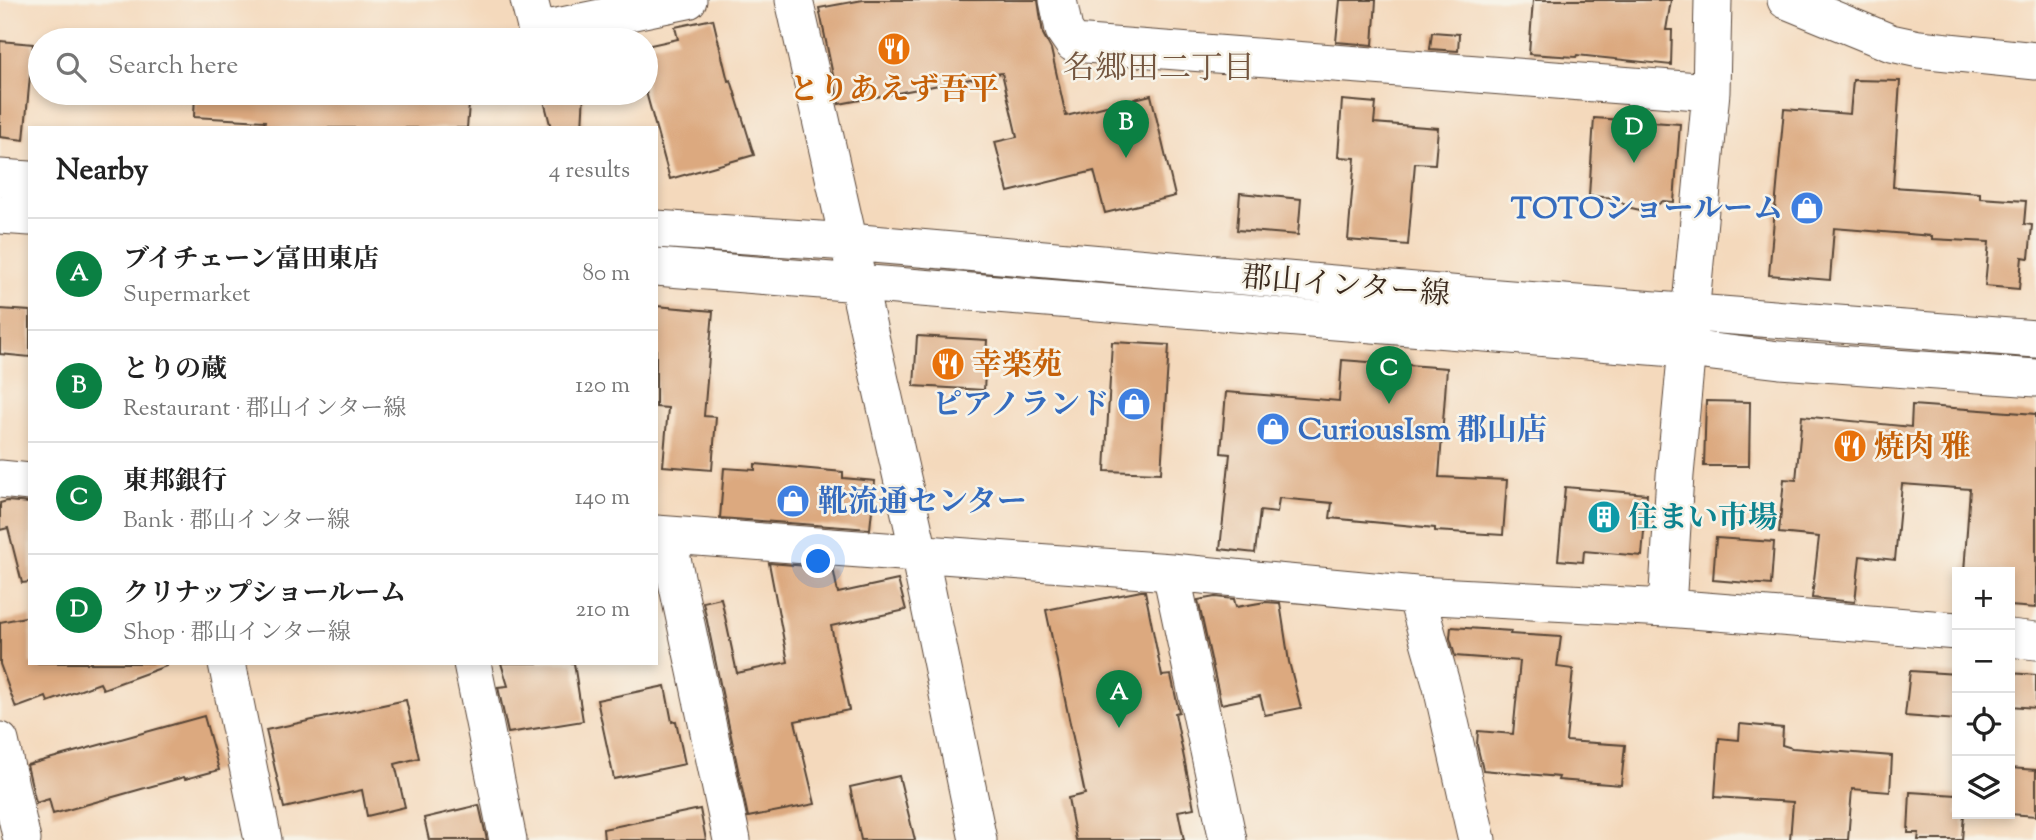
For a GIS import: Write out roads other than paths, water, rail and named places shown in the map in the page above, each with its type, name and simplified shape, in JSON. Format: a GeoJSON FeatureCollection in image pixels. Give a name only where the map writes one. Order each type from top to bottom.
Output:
{"type":"FeatureCollection","features":[{"type":"Feature","properties":{"kind":"street"},"geometry":{"type":"LineString","coordinates":[[529,0],[538,28]]}},
{"type":"Feature","properties":{"kind":"street"},"geometry":{"type":"LineString","coordinates":[[552,28],[688,0]]}},
{"type":"Feature","properties":{"kind":"street"},"geometry":{"type":"LineString","coordinates":[[794,0],[919,553],[978,840]]}},
{"type":"Feature","properties":{"kind":"street"},"geometry":{"type":"LineString","coordinates":[[1058,0],[1064,30],[1073,43],[1712,92]]}},
{"type":"Feature","properties":{"kind":"street"},"geometry":{"type":"LineString","coordinates":[[1667,608],[1689,312],[1712,92],[1713,0]]}},
{"type":"Feature","properties":{"kind":"street"},"geometry":{"type":"LineString","coordinates":[[1786,0],[1900,45],[2036,61]]}},
{"type":"Feature","properties":{"kind":"street"},"geometry":{"type":"LineString","coordinates":[[0,178],[28,180]]}},
{"type":"Feature","properties":{"kind":"street"},"geometry":{"type":"LineString","coordinates":[[0,215],[28,217]]}},
{"type":"Feature","properties":{"kind":"street","name":"郡山インター線"},"geometry":{"type":"LineString","coordinates":[[658,229],[849,242],[2036,339]]}},
{"type":"Feature","properties":{"kind":"street"},"geometry":{"type":"LineString","coordinates":[[658,267],[1687,349],[1780,360],[2036,378]]}},
{"type":"Feature","properties":{"kind":"street"},"geometry":{"type":"LineString","coordinates":[[0,479],[28,482]]}},
{"type":"Feature","properties":{"kind":"street"},"geometry":{"type":"LineString","coordinates":[[732,840],[662,535],[1171,572],[1416,596],[1667,608],[1952,631]]}},
{"type":"Feature","properties":{"kind":"street"},"geometry":{"type":"LineString","coordinates":[[1171,572],[1228,840]]}},
{"type":"Feature","properties":{"kind":"street"},"geometry":{"type":"LineString","coordinates":[[1416,596],[1486,839]]}},
{"type":"Feature","properties":{"kind":"street"},"geometry":{"type":"LineString","coordinates":[[2015,639],[2036,641]]}},
{"type":"Feature","properties":{"kind":"street"},"geometry":{"type":"LineString","coordinates":[[227,665],[263,840]]}},
{"type":"Feature","properties":{"kind":"street"},"geometry":{"type":"LineString","coordinates":[[472,665],[508,840]]}},
{"type":"Feature","properties":{"kind":"street"},"geometry":{"type":"LineString","coordinates":[[0,741],[22,840]]}},
{"type":"Feature","properties":{"kind":"place","name":"とりあえず吾平"},"geometry":{"type":"Point","coordinates":[894,49]}},
{"type":"Feature","properties":{"kind":"place","name":"とりの蔵"},"geometry":{"type":"Point","coordinates":[1126,158]}},
{"type":"Feature","properties":{"kind":"place","name":"クリナップショールーム"},"geometry":{"type":"Point","coordinates":[1634,163]}},
{"type":"Feature","properties":{"kind":"place","name":"TOTOショールーム"},"geometry":{"type":"Point","coordinates":[1807,208]}},
{"type":"Feature","properties":{"kind":"place","name":"幸楽苑"},"geometry":{"type":"Point","coordinates":[948,364]}},
{"type":"Feature","properties":{"kind":"place","name":"ピアノランド"},"geometry":{"type":"Point","coordinates":[1134,404]}},
{"type":"Feature","properties":{"kind":"place","name":"東邦銀行"},"geometry":{"type":"Point","coordinates":[1389,404]}},
{"type":"Feature","properties":{"kind":"place","name":"CuriousIsm 郡山店"},"geometry":{"type":"Point","coordinates":[1273,429]}},
{"type":"Feature","properties":{"kind":"place","name":"焼肉 雅"},"geometry":{"type":"Point","coordinates":[1850,446]}},
{"type":"Feature","properties":{"kind":"place","name":"靴流通センター"},"geometry":{"type":"Point","coordinates":[793,501]}},
{"type":"Feature","properties":{"kind":"place","name":"住まい市場"},"geometry":{"type":"Point","coordinates":[1604,517]}},
{"type":"Feature","properties":{"kind":"place","name":"ブイチェーン富田東店"},"geometry":{"type":"Point","coordinates":[1119,728]}},
{"type":"Feature","properties":{"kind":"district","name":"名郷田二丁目"},"geometry":{"type":"Point","coordinates":[1159,67]}}]}
